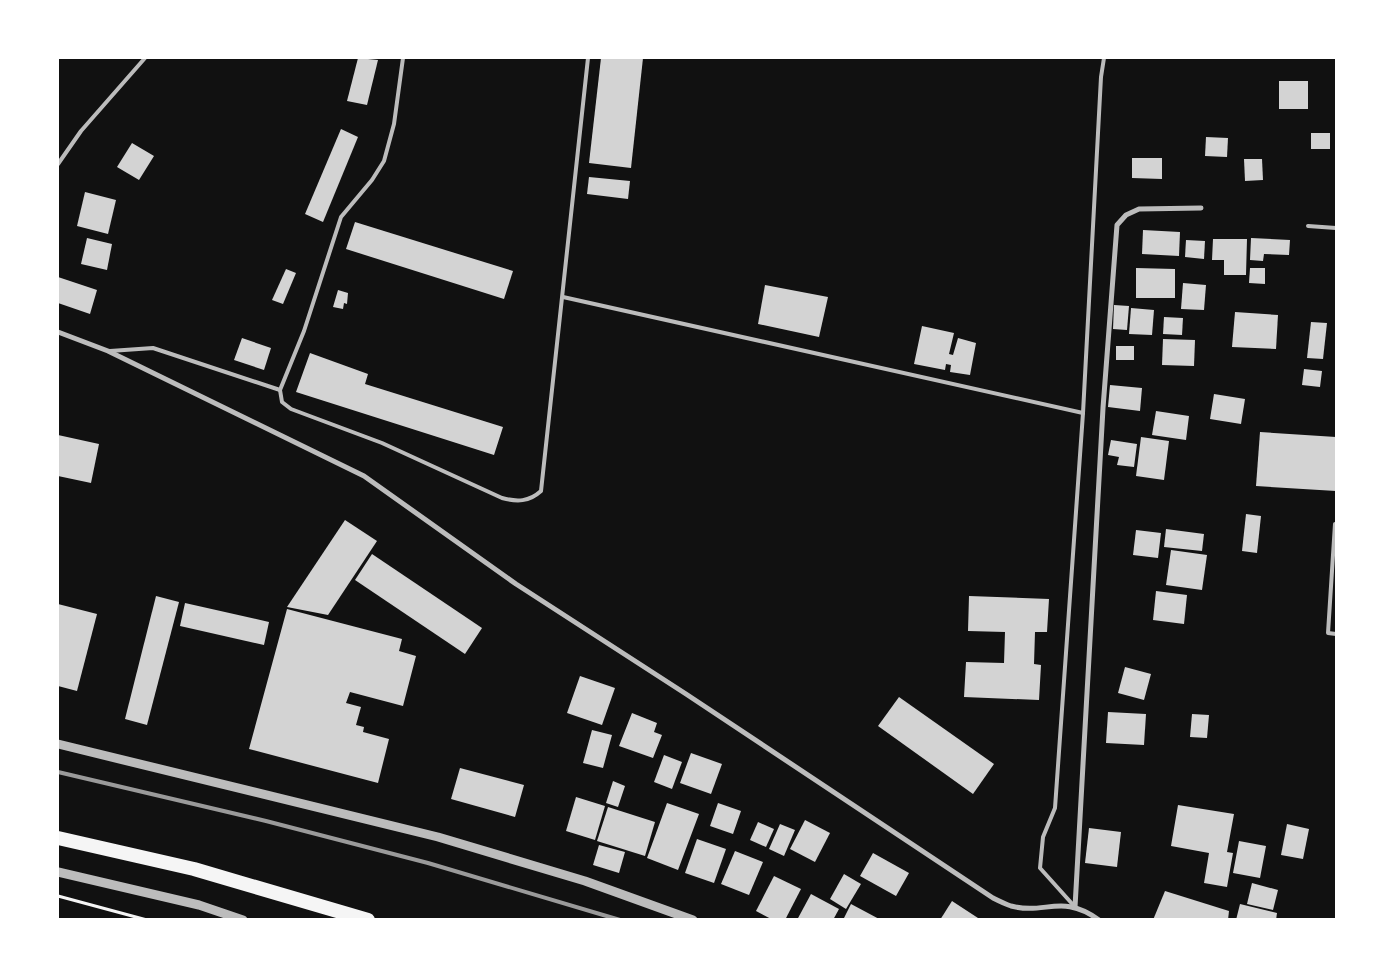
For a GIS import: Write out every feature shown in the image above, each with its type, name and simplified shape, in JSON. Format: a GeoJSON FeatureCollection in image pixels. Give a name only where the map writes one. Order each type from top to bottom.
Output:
{"type":"FeatureCollection","features":[{"type":"Feature","properties":{"kind":"highway"},"geometry":{"type":"LineString","coordinates":[[58,838],[194,869],[368,920]]}},
{"type":"Feature","properties":{"kind":"street"},"geometry":{"type":"LineString","coordinates":[[1075,907],[1103,408],[1117,225],[1126,215],[1139,209],[1201,208]]}},
{"type":"Feature","properties":{"kind":"street"},"geometry":{"type":"LineString","coordinates":[[58,332],[108,351],[364,476],[516,584],[686,694],[993,898],[1012,906],[1029,908],[1057,904],[1075,907],[1099,920]]}},
{"type":"Feature","properties":{"kind":"street"},"geometry":{"type":"LineString","coordinates":[[58,744],[438,837],[585,881],[693,920]]}},
{"type":"Feature","properties":{"kind":"street"},"geometry":{"type":"LineString","coordinates":[[58,872],[199,906],[243,920]]}},
{"type":"Feature","properties":{"kind":"lane"},"geometry":{"type":"LineString","coordinates":[[58,164],[81,131],[145,58]]}},
{"type":"Feature","properties":{"kind":"lane"},"geometry":{"type":"LineString","coordinates":[[403,58],[394,124],[384,161],[372,180],[341,217],[304,331],[280,390],[282,402],[291,409],[382,443],[502,498],[514,501],[534,498],[541,491],[588,58]]}},
{"type":"Feature","properties":{"kind":"lane"},"geometry":{"type":"LineString","coordinates":[[1075,907],[1040,868],[1043,837],[1055,808],[1083,413],[1101,77],[1104,58]]}},
{"type":"Feature","properties":{"kind":"lane"},"geometry":{"type":"LineString","coordinates":[[1308,226],[1336,228]]}},
{"type":"Feature","properties":{"kind":"lane"},"geometry":{"type":"LineString","coordinates":[[562,297],[1083,413]]}},
{"type":"Feature","properties":{"kind":"lane"},"geometry":{"type":"LineString","coordinates":[[108,351],[153,348],[280,390]]}},
{"type":"Feature","properties":{"kind":"lane"},"geometry":{"type":"LineString","coordinates":[[1335,524],[1328,633],[1336,634]]}},
{"type":"Feature","properties":{"kind":"path"},"geometry":{"type":"LineString","coordinates":[[58,896],[147,920]]}},
{"type":"Feature","properties":{"kind":"building"},"geometry":{"type":"Polygon","coordinates":[[[358,58],[378,60],[367,105],[347,101],[358,58]]]}},
{"type":"Feature","properties":{"kind":"building"},"geometry":{"type":"Polygon","coordinates":[[[601,58],[643,58],[631,168],[589,163],[601,58]]]}},
{"type":"Feature","properties":{"kind":"building"},"geometry":{"type":"Polygon","coordinates":[[[1279,81],[1308,81],[1308,109],[1279,109],[1279,81]]]}},
{"type":"Feature","properties":{"kind":"building"},"geometry":{"type":"Polygon","coordinates":[[[341,129],[358,137],[323,222],[305,214],[341,129]]]}},
{"type":"Feature","properties":{"kind":"building"},"geometry":{"type":"Polygon","coordinates":[[[1311,133],[1330,133],[1330,149],[1311,149],[1311,133]]]}},
{"type":"Feature","properties":{"kind":"building"},"geometry":{"type":"Polygon","coordinates":[[[1206,137],[1228,138],[1227,157],[1205,156],[1206,137]]]}},
{"type":"Feature","properties":{"kind":"building"},"geometry":{"type":"Polygon","coordinates":[[[132,143],[154,156],[139,180],[117,167],[132,143]]]}},
{"type":"Feature","properties":{"kind":"building"},"geometry":{"type":"Polygon","coordinates":[[[1132,158],[1162,158],[1162,179],[1132,178],[1132,158]]]}},
{"type":"Feature","properties":{"kind":"building"},"geometry":{"type":"Polygon","coordinates":[[[1244,159],[1262,159],[1263,180],[1245,181],[1244,159]]]}},
{"type":"Feature","properties":{"kind":"building"},"geometry":{"type":"Polygon","coordinates":[[[589,177],[630,181],[628,199],[587,194],[589,177]]]}},
{"type":"Feature","properties":{"kind":"building"},"geometry":{"type":"Polygon","coordinates":[[[85,192],[116,200],[108,234],[77,226],[85,192]]]}},
{"type":"Feature","properties":{"kind":"building"},"geometry":{"type":"Polygon","coordinates":[[[355,222],[513,271],[504,299],[346,249],[355,222]]]}},
{"type":"Feature","properties":{"kind":"building"},"geometry":{"type":"Polygon","coordinates":[[[1143,230],[1180,232],[1179,256],[1142,254],[1143,230]]]}},
{"type":"Feature","properties":{"kind":"building"},"geometry":{"type":"Polygon","coordinates":[[[87,238],[112,244],[107,270],[81,264],[87,238]]]}},
{"type":"Feature","properties":{"kind":"building"},"geometry":{"type":"Polygon","coordinates":[[[1251,238],[1290,240],[1289,255],[1264,254],[1263,261],[1250,260],[1251,238]]]}},
{"type":"Feature","properties":{"kind":"building"},"geometry":{"type":"Polygon","coordinates":[[[1213,239],[1247,239],[1246,275],[1224,275],[1224,260],[1212,260],[1213,239]]]}},
{"type":"Feature","properties":{"kind":"building"},"geometry":{"type":"Polygon","coordinates":[[[1186,240],[1205,241],[1204,259],[1185,257],[1186,240]]]}},
{"type":"Feature","properties":{"kind":"building"},"geometry":{"type":"Polygon","coordinates":[[[1136,268],[1175,269],[1175,298],[1136,298],[1136,268]]]}},
{"type":"Feature","properties":{"kind":"building"},"geometry":{"type":"Polygon","coordinates":[[[1250,268],[1265,268],[1265,284],[1249,283],[1250,268]]]}},
{"type":"Feature","properties":{"kind":"building"},"geometry":{"type":"Polygon","coordinates":[[[286,269],[296,273],[283,304],[272,300],[286,269]]]}},
{"type":"Feature","properties":{"kind":"building"},"geometry":{"type":"Polygon","coordinates":[[[58,277],[97,290],[90,314],[58,303],[58,277]]]}},
{"type":"Feature","properties":{"kind":"building"},"geometry":{"type":"Polygon","coordinates":[[[1183,283],[1206,285],[1204,310],[1181,309],[1183,283]]]}},
{"type":"Feature","properties":{"kind":"building"},"geometry":{"type":"Polygon","coordinates":[[[765,285],[828,297],[819,337],[758,324],[765,285]]]}},
{"type":"Feature","properties":{"kind":"building"},"geometry":{"type":"Polygon","coordinates":[[[338,290],[348,293],[347,304],[344,303],[343,309],[333,307],[338,290]]]}},
{"type":"Feature","properties":{"kind":"building"},"geometry":{"type":"Polygon","coordinates":[[[1114,305],[1129,306],[1127,330],[1113,329],[1114,305]]]}},
{"type":"Feature","properties":{"kind":"building"},"geometry":{"type":"Polygon","coordinates":[[[1131,308],[1154,310],[1152,335],[1129,334],[1131,308]]]}},
{"type":"Feature","properties":{"kind":"building"},"geometry":{"type":"Polygon","coordinates":[[[1235,312],[1278,315],[1276,349],[1232,347],[1235,312]]]}},
{"type":"Feature","properties":{"kind":"building"},"geometry":{"type":"Polygon","coordinates":[[[1164,317],[1183,318],[1182,335],[1163,334],[1164,317]]]}},
{"type":"Feature","properties":{"kind":"building"},"geometry":{"type":"Polygon","coordinates":[[[1311,322],[1327,323],[1323,359],[1307,358],[1311,322]]]}},
{"type":"Feature","properties":{"kind":"building"},"geometry":{"type":"Polygon","coordinates":[[[922,326],[954,333],[949,354],[953,355],[958,338],[976,343],[970,375],[950,372],[951,365],[946,364],[945,370],[914,364],[922,326]]]}},
{"type":"Feature","properties":{"kind":"building"},"geometry":{"type":"Polygon","coordinates":[[[242,338],[271,348],[264,370],[234,360],[242,338]]]}},
{"type":"Feature","properties":{"kind":"building"},"geometry":{"type":"Polygon","coordinates":[[[1163,339],[1195,340],[1194,366],[1162,365],[1163,339]]]}},
{"type":"Feature","properties":{"kind":"building"},"geometry":{"type":"Polygon","coordinates":[[[1116,346],[1134,346],[1134,360],[1116,360],[1116,346]]]}},
{"type":"Feature","properties":{"kind":"building"},"geometry":{"type":"Polygon","coordinates":[[[310,353],[368,374],[365,384],[503,427],[494,455],[296,392],[310,353]]]}},
{"type":"Feature","properties":{"kind":"building"},"geometry":{"type":"Polygon","coordinates":[[[1304,369],[1322,371],[1320,387],[1302,385],[1304,369]]]}},
{"type":"Feature","properties":{"kind":"building"},"geometry":{"type":"Polygon","coordinates":[[[1110,385],[1142,388],[1140,411],[1108,407],[1110,385]]]}},
{"type":"Feature","properties":{"kind":"building"},"geometry":{"type":"Polygon","coordinates":[[[1214,394],[1245,399],[1241,424],[1210,419],[1214,394]]]}},
{"type":"Feature","properties":{"kind":"building"},"geometry":{"type":"Polygon","coordinates":[[[1156,411],[1189,416],[1186,440],[1152,435],[1156,411]]]}},
{"type":"Feature","properties":{"kind":"building"},"geometry":{"type":"Polygon","coordinates":[[[1260,432],[1336,437],[1336,491],[1256,486],[1260,432]]]}},
{"type":"Feature","properties":{"kind":"building"},"geometry":{"type":"Polygon","coordinates":[[[58,435],[99,444],[91,483],[58,476],[58,435]]]}},
{"type":"Feature","properties":{"kind":"building"},"geometry":{"type":"Polygon","coordinates":[[[1141,437],[1169,441],[1164,480],[1136,476],[1141,437]]]}},
{"type":"Feature","properties":{"kind":"building"},"geometry":{"type":"Polygon","coordinates":[[[1111,440],[1137,444],[1134,467],[1117,465],[1119,457],[1108,455],[1111,440]]]}},
{"type":"Feature","properties":{"kind":"building"},"geometry":{"type":"Polygon","coordinates":[[[1246,514],[1261,516],[1257,553],[1242,551],[1246,514]]]}},
{"type":"Feature","properties":{"kind":"building"},"geometry":{"type":"Polygon","coordinates":[[[345,520],[377,541],[328,615],[287,607],[345,520]]]}},
{"type":"Feature","properties":{"kind":"building"},"geometry":{"type":"Polygon","coordinates":[[[1166,529],[1204,534],[1202,551],[1164,547],[1166,529]]]}},
{"type":"Feature","properties":{"kind":"building"},"geometry":{"type":"Polygon","coordinates":[[[1136,530],[1161,533],[1158,558],[1133,555],[1136,530]]]}},
{"type":"Feature","properties":{"kind":"building"},"geometry":{"type":"Polygon","coordinates":[[[1171,550],[1207,555],[1202,590],[1166,585],[1171,550]]]}},
{"type":"Feature","properties":{"kind":"building"},"geometry":{"type":"Polygon","coordinates":[[[372,554],[482,628],[465,654],[355,580],[372,554]]]}},
{"type":"Feature","properties":{"kind":"building"},"geometry":{"type":"Polygon","coordinates":[[[1156,591],[1187,595],[1184,624],[1153,620],[1156,591]]]}},
{"type":"Feature","properties":{"kind":"building"},"geometry":{"type":"Polygon","coordinates":[[[156,596],[179,602],[147,725],[125,719],[156,596]]]}},
{"type":"Feature","properties":{"kind":"building"},"geometry":{"type":"Polygon","coordinates":[[[969,596],[1049,599],[1047,632],[1035,632],[1034,664],[1041,665],[1039,700],[964,697],[966,662],[1004,663],[1005,632],[968,631],[969,596]]]}},
{"type":"Feature","properties":{"kind":"building"},"geometry":{"type":"Polygon","coordinates":[[[185,603],[269,622],[264,645],[180,626],[185,603]]]}},
{"type":"Feature","properties":{"kind":"building"},"geometry":{"type":"Polygon","coordinates":[[[58,604],[97,614],[77,691],[58,686],[58,604]]]}},
{"type":"Feature","properties":{"kind":"building"},"geometry":{"type":"Polygon","coordinates":[[[287,609],[402,639],[399,651],[416,656],[403,706],[350,692],[346,703],[361,707],[356,725],[364,727],[363,732],[389,739],[378,783],[249,749],[287,609]]]}},
{"type":"Feature","properties":{"kind":"building"},"geometry":{"type":"Polygon","coordinates":[[[1125,667],[1151,674],[1144,700],[1118,693],[1125,667]]]}},
{"type":"Feature","properties":{"kind":"building"},"geometry":{"type":"Polygon","coordinates":[[[580,676],[615,688],[602,725],[567,713],[580,676]]]}},
{"type":"Feature","properties":{"kind":"building"},"geometry":{"type":"Polygon","coordinates":[[[899,697],[994,764],[973,794],[878,726],[899,697]]]}},
{"type":"Feature","properties":{"kind":"building"},"geometry":{"type":"Polygon","coordinates":[[[1108,712],[1146,714],[1144,745],[1106,743],[1108,712]]]}},
{"type":"Feature","properties":{"kind":"building"},"geometry":{"type":"Polygon","coordinates":[[[632,713],[657,723],[654,732],[662,735],[653,758],[619,746],[632,713]]]}},
{"type":"Feature","properties":{"kind":"building"},"geometry":{"type":"Polygon","coordinates":[[[1192,714],[1209,715],[1207,738],[1190,737],[1192,714]]]}},
{"type":"Feature","properties":{"kind":"building"},"geometry":{"type":"Polygon","coordinates":[[[592,730],[612,735],[603,768],[583,763],[592,730]]]}},
{"type":"Feature","properties":{"kind":"building"},"geometry":{"type":"Polygon","coordinates":[[[691,753],[722,764],[711,794],[680,783],[691,753]]]}},
{"type":"Feature","properties":{"kind":"building"},"geometry":{"type":"Polygon","coordinates":[[[664,755],[682,762],[672,789],[654,782],[664,755]]]}},
{"type":"Feature","properties":{"kind":"building"},"geometry":{"type":"Polygon","coordinates":[[[460,768],[524,785],[515,817],[451,799],[460,768]]]}},
{"type":"Feature","properties":{"kind":"building"},"geometry":{"type":"Polygon","coordinates":[[[613,781],[625,786],[618,807],[606,803],[613,781]]]}},
{"type":"Feature","properties":{"kind":"building"},"geometry":{"type":"Polygon","coordinates":[[[576,797],[605,806],[595,840],[566,831],[576,797]]]}},
{"type":"Feature","properties":{"kind":"building"},"geometry":{"type":"Polygon","coordinates":[[[667,803],[699,814],[678,870],[647,858],[667,803]]]}},
{"type":"Feature","properties":{"kind":"building"},"geometry":{"type":"Polygon","coordinates":[[[718,803],[741,811],[733,834],[710,826],[718,803]]]}},
{"type":"Feature","properties":{"kind":"building"},"geometry":{"type":"Polygon","coordinates":[[[1178,805],[1234,814],[1227,852],[1233,853],[1227,887],[1204,883],[1209,853],[1171,846],[1178,805]]]}},
{"type":"Feature","properties":{"kind":"building"},"geometry":{"type":"Polygon","coordinates":[[[608,807],[655,822],[645,856],[597,841],[608,807]]]}},
{"type":"Feature","properties":{"kind":"building"},"geometry":{"type":"Polygon","coordinates":[[[805,820],[830,833],[815,862],[790,849],[805,820]]]}},
{"type":"Feature","properties":{"kind":"building"},"geometry":{"type":"Polygon","coordinates":[[[758,822],[774,829],[766,847],[750,840],[758,822]]]}},
{"type":"Feature","properties":{"kind":"building"},"geometry":{"type":"Polygon","coordinates":[[[780,824],[795,830],[784,856],[769,849],[780,824]]]}},
{"type":"Feature","properties":{"kind":"building"},"geometry":{"type":"Polygon","coordinates":[[[1287,824],[1309,829],[1303,859],[1281,855],[1287,824]]]}},
{"type":"Feature","properties":{"kind":"building"},"geometry":{"type":"Polygon","coordinates":[[[1089,828],[1121,832],[1117,867],[1085,863],[1089,828]]]}},
{"type":"Feature","properties":{"kind":"building"},"geometry":{"type":"Polygon","coordinates":[[[697,839],[726,849],[714,883],[685,873],[697,839]]]}},
{"type":"Feature","properties":{"kind":"building"},"geometry":{"type":"Polygon","coordinates":[[[1239,841],[1266,846],[1260,878],[1233,873],[1239,841]]]}},
{"type":"Feature","properties":{"kind":"building"},"geometry":{"type":"Polygon","coordinates":[[[599,845],[625,852],[619,873],[593,865],[599,845]]]}},
{"type":"Feature","properties":{"kind":"building"},"geometry":{"type":"Polygon","coordinates":[[[735,851],[763,862],[749,895],[721,884],[735,851]]]}},
{"type":"Feature","properties":{"kind":"building"},"geometry":{"type":"Polygon","coordinates":[[[873,853],[909,873],[896,896],[860,876],[873,853]]]}},
{"type":"Feature","properties":{"kind":"building"},"geometry":{"type":"Polygon","coordinates":[[[844,874],[861,884],[846,909],[830,899],[844,874]]]}},
{"type":"Feature","properties":{"kind":"building"},"geometry":{"type":"Polygon","coordinates":[[[774,876],[801,889],[785,920],[773,920],[756,911],[774,876]]]}},
{"type":"Feature","properties":{"kind":"building"},"geometry":{"type":"Polygon","coordinates":[[[1252,883],[1278,890],[1273,910],[1247,904],[1252,883]]]}},
{"type":"Feature","properties":{"kind":"building"},"geometry":{"type":"Polygon","coordinates":[[[1165,891],[1229,911],[1228,920],[1153,920],[1165,891]]]}},
{"type":"Feature","properties":{"kind":"building"},"geometry":{"type":"Polygon","coordinates":[[[811,894],[839,909],[833,920],[797,920],[811,894]]]}},
{"type":"Feature","properties":{"kind":"building"},"geometry":{"type":"Polygon","coordinates":[[[952,901],[978,918],[976,920],[940,920],[952,901]]]}},
{"type":"Feature","properties":{"kind":"building"},"geometry":{"type":"Polygon","coordinates":[[[851,904],[881,920],[843,920],[851,904]]]}},
{"type":"Feature","properties":{"kind":"building"},"geometry":{"type":"Polygon","coordinates":[[[1240,904],[1277,913],[1276,920],[1236,920],[1240,904]]]}},
{"type":"Feature","properties":{"kind":"railway"},"geometry":{"type":"LineString","coordinates":[[58,772],[266,821],[428,863],[620,920]]}}]}
